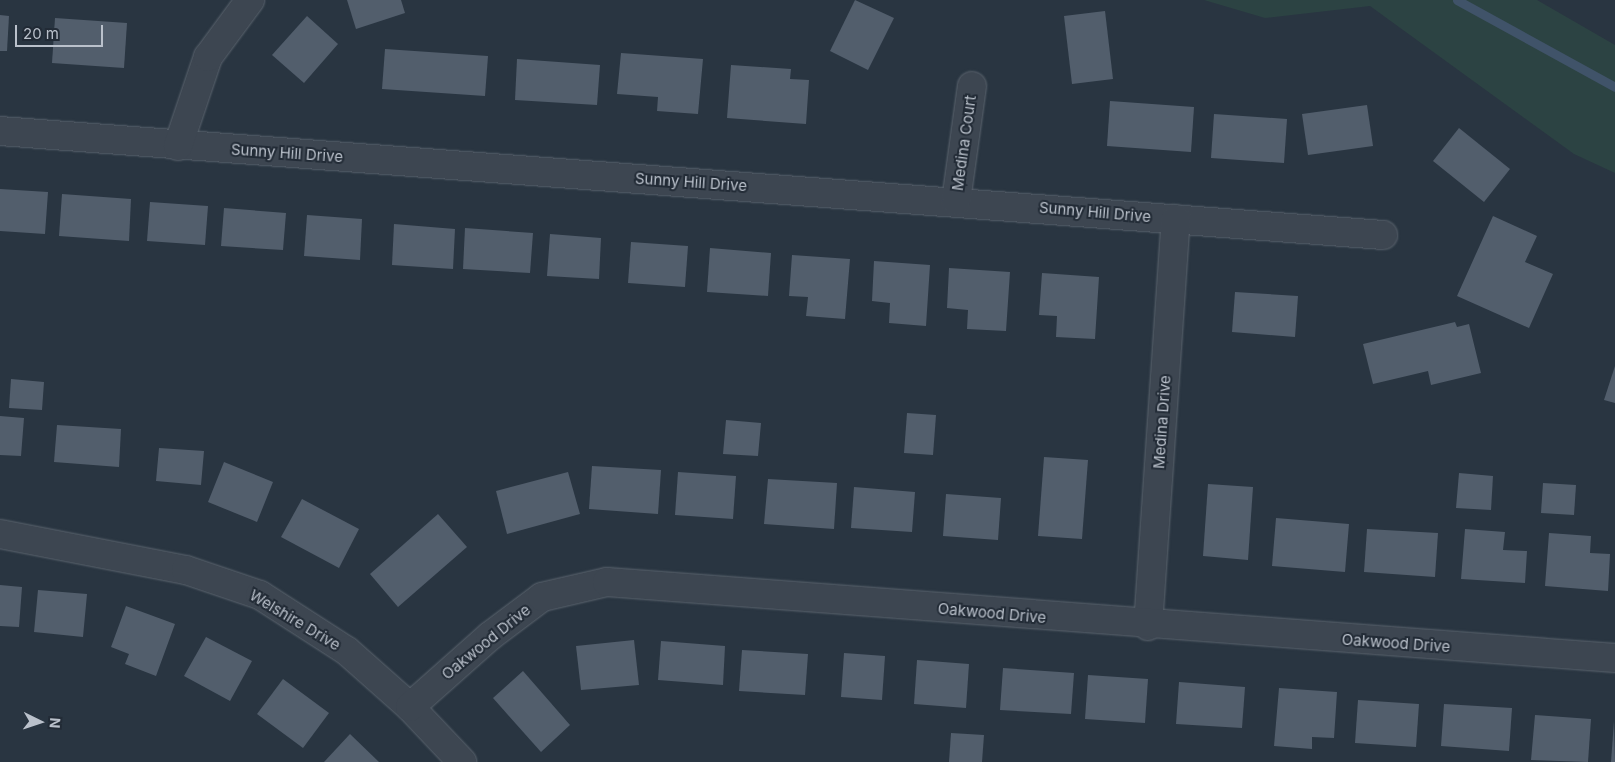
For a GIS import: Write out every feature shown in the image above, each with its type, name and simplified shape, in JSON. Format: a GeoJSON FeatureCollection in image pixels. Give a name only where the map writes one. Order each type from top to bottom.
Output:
{"type":"FeatureCollection","features":[{"type":"Feature","properties":{"kind":"street"},"geometry":{"type":"LineString","coordinates":[[178,146],[208,57],[250,0]]}},
{"type":"Feature","properties":{"kind":"street","name":"Medina Court"},"geometry":{"type":"LineString","coordinates":[[956,201],[972,86]]}},
{"type":"Feature","properties":{"kind":"street","name":"Sunny Hill Drive"},"geometry":{"type":"LineString","coordinates":[[0,131],[178,146],[956,201],[1383,235]]}},
{"type":"Feature","properties":{"kind":"street","name":"Medina Drive"},"geometry":{"type":"LineString","coordinates":[[1148,626],[1176,219]]}},
{"type":"Feature","properties":{"kind":"street","name":"Welshire Drive"},"geometry":{"type":"LineString","coordinates":[[0,534],[186,570],[260,595],[347,651],[410,707],[462,762]]}},
{"type":"Feature","properties":{"kind":"street","name":"Oakwood Drive"},"geometry":{"type":"LineString","coordinates":[[410,707],[490,636],[542,597],[607,582],[1148,626],[1615,658]]}},
{"type":"Feature","properties":{"kind":"green space"},"geometry":{"type":"Polygon","coordinates":[[[1204,0],[1537,0],[1615,45],[1615,173],[1574,154],[1370,6],[1265,18],[1204,0]]]}},
{"type":"Feature","properties":{"kind":"building"},"geometry":{"type":"Polygon","coordinates":[[[347,0],[401,0],[405,13],[356,29],[347,0]]]}},
{"type":"Feature","properties":{"kind":"building"},"geometry":{"type":"Polygon","coordinates":[[[855,0],[894,18],[868,70],[830,51],[855,0]]]}},
{"type":"Feature","properties":{"kind":"building"},"geometry":{"type":"Polygon","coordinates":[[[1105,11],[1113,79],[1072,84],[1064,16],[1105,11]]]}},
{"type":"Feature","properties":{"kind":"building"},"geometry":{"type":"Polygon","coordinates":[[[0,15],[9,16],[7,51],[0,51],[0,15]]]}},
{"type":"Feature","properties":{"kind":"building"},"geometry":{"type":"Polygon","coordinates":[[[307,16],[338,44],[304,83],[272,55],[307,16]]]}},
{"type":"Feature","properties":{"kind":"building"},"geometry":{"type":"Polygon","coordinates":[[[55,18],[127,23],[124,68],[52,63],[55,18]]]}},
{"type":"Feature","properties":{"kind":"building"},"geometry":{"type":"Polygon","coordinates":[[[385,49],[488,56],[485,96],[382,89],[385,49]]]}},
{"type":"Feature","properties":{"kind":"building"},"geometry":{"type":"Polygon","coordinates":[[[621,53],[703,59],[698,114],[657,111],[658,97],[617,94],[621,53]]]}},
{"type":"Feature","properties":{"kind":"building"},"geometry":{"type":"Polygon","coordinates":[[[517,59],[600,65],[597,105],[515,100],[517,59]]]}},
{"type":"Feature","properties":{"kind":"building"},"geometry":{"type":"Polygon","coordinates":[[[731,65],[791,69],[790,79],[809,80],[806,124],[727,118],[731,65]]]}},
{"type":"Feature","properties":{"kind":"building"},"geometry":{"type":"Polygon","coordinates":[[[1110,101],[1194,107],[1191,152],[1107,146],[1110,101]]]}},
{"type":"Feature","properties":{"kind":"building"},"geometry":{"type":"Polygon","coordinates":[[[1367,105],[1373,146],[1308,155],[1302,114],[1367,105]]]}},
{"type":"Feature","properties":{"kind":"building"},"geometry":{"type":"Polygon","coordinates":[[[1214,114],[1287,119],[1284,163],[1211,158],[1214,114]]]}},
{"type":"Feature","properties":{"kind":"building"},"geometry":{"type":"Polygon","coordinates":[[[1459,128],[1510,169],[1484,202],[1433,161],[1459,128]]]}},
{"type":"Feature","properties":{"kind":"building"},"geometry":{"type":"Polygon","coordinates":[[[0,189],[48,192],[45,234],[0,231],[0,189]]]}},
{"type":"Feature","properties":{"kind":"building"},"geometry":{"type":"Polygon","coordinates":[[[62,194],[131,199],[129,241],[59,236],[62,194]]]}},
{"type":"Feature","properties":{"kind":"building"},"geometry":{"type":"Polygon","coordinates":[[[150,202],[208,206],[205,245],[147,241],[150,202]]]}},
{"type":"Feature","properties":{"kind":"building"},"geometry":{"type":"Polygon","coordinates":[[[224,208],[286,213],[283,250],[221,246],[224,208]]]}},
{"type":"Feature","properties":{"kind":"building"},"geometry":{"type":"Polygon","coordinates":[[[307,215],[362,219],[360,260],[304,256],[307,215]]]}},
{"type":"Feature","properties":{"kind":"building"},"geometry":{"type":"Polygon","coordinates":[[[1493,216],[1537,236],[1525,262],[1553,274],[1529,328],[1457,296],[1493,216]]]}},
{"type":"Feature","properties":{"kind":"building"},"geometry":{"type":"Polygon","coordinates":[[[394,224],[455,229],[453,269],[392,265],[394,224]]]}},
{"type":"Feature","properties":{"kind":"building"},"geometry":{"type":"Polygon","coordinates":[[[465,228],[533,233],[530,273],[463,269],[465,228]]]}},
{"type":"Feature","properties":{"kind":"building"},"geometry":{"type":"Polygon","coordinates":[[[550,234],[601,238],[599,279],[547,276],[550,234]]]}},
{"type":"Feature","properties":{"kind":"building"},"geometry":{"type":"Polygon","coordinates":[[[631,242],[688,246],[685,287],[628,283],[631,242]]]}},
{"type":"Feature","properties":{"kind":"building"},"geometry":{"type":"Polygon","coordinates":[[[710,248],[771,253],[768,296],[707,292],[710,248]]]}},
{"type":"Feature","properties":{"kind":"building"},"geometry":{"type":"Polygon","coordinates":[[[792,255],[850,259],[845,319],[806,316],[808,297],[789,296],[792,255]]]}},
{"type":"Feature","properties":{"kind":"building"},"geometry":{"type":"Polygon","coordinates":[[[874,261],[930,265],[926,326],[889,323],[890,303],[872,301],[874,261]]]}},
{"type":"Feature","properties":{"kind":"building"},"geometry":{"type":"Polygon","coordinates":[[[949,268],[1010,272],[1006,331],[967,329],[968,310],[947,308],[949,268]]]}},
{"type":"Feature","properties":{"kind":"building"},"geometry":{"type":"Polygon","coordinates":[[[1042,273],[1099,277],[1095,339],[1056,337],[1057,316],[1039,315],[1042,273]]]}},
{"type":"Feature","properties":{"kind":"building"},"geometry":{"type":"Polygon","coordinates":[[[1235,292],[1298,296],[1295,337],[1232,332],[1235,292]]]}},
{"type":"Feature","properties":{"kind":"building"},"geometry":{"type":"Polygon","coordinates":[[[1455,322],[1457,327],[1469,324],[1481,373],[1431,385],[1428,371],[1373,384],[1363,344],[1455,322]]]}},
{"type":"Feature","properties":{"kind":"building"},"geometry":{"type":"Polygon","coordinates":[[[1615,366],[1615,403],[1604,400],[1615,366]]]}},
{"type":"Feature","properties":{"kind":"building"},"geometry":{"type":"Polygon","coordinates":[[[11,379],[44,382],[42,410],[9,408],[11,379]]]}},
{"type":"Feature","properties":{"kind":"building"},"geometry":{"type":"Polygon","coordinates":[[[907,413],[936,415],[933,455],[904,453],[907,413]]]}},
{"type":"Feature","properties":{"kind":"building"},"geometry":{"type":"Polygon","coordinates":[[[0,416],[24,418],[21,456],[0,455],[0,416]]]}},
{"type":"Feature","properties":{"kind":"building"},"geometry":{"type":"Polygon","coordinates":[[[726,420],[761,423],[758,456],[723,454],[726,420]]]}},
{"type":"Feature","properties":{"kind":"building"},"geometry":{"type":"Polygon","coordinates":[[[57,425],[121,429],[119,467],[54,462],[57,425]]]}},
{"type":"Feature","properties":{"kind":"building"},"geometry":{"type":"Polygon","coordinates":[[[159,448],[204,451],[201,485],[156,481],[159,448]]]}},
{"type":"Feature","properties":{"kind":"building"},"geometry":{"type":"Polygon","coordinates":[[[1044,457],[1088,460],[1082,539],[1038,536],[1044,457]]]}},
{"type":"Feature","properties":{"kind":"building"},"geometry":{"type":"Polygon","coordinates":[[[224,462],[273,482],[257,522],[208,502],[224,462]]]}},
{"type":"Feature","properties":{"kind":"building"},"geometry":{"type":"Polygon","coordinates":[[[592,466],[661,470],[658,514],[589,509],[592,466]]]}},
{"type":"Feature","properties":{"kind":"building"},"geometry":{"type":"Polygon","coordinates":[[[568,472],[580,514],[507,534],[496,491],[568,472]]]}},
{"type":"Feature","properties":{"kind":"building"},"geometry":{"type":"Polygon","coordinates":[[[678,472],[736,476],[733,519],[675,515],[678,472]]]}},
{"type":"Feature","properties":{"kind":"building"},"geometry":{"type":"Polygon","coordinates":[[[1459,473],[1493,476],[1491,510],[1456,508],[1459,473]]]}},
{"type":"Feature","properties":{"kind":"building"},"geometry":{"type":"Polygon","coordinates":[[[768,479],[837,483],[834,529],[764,524],[768,479]]]}},
{"type":"Feature","properties":{"kind":"building"},"geometry":{"type":"Polygon","coordinates":[[[1543,483],[1576,485],[1574,515],[1541,513],[1543,483]]]}},
{"type":"Feature","properties":{"kind":"building"},"geometry":{"type":"Polygon","coordinates":[[[1208,484],[1253,487],[1248,560],[1203,556],[1208,484]]]}},
{"type":"Feature","properties":{"kind":"building"},"geometry":{"type":"Polygon","coordinates":[[[854,487],[915,492],[912,532],[851,528],[854,487]]]}},
{"type":"Feature","properties":{"kind":"building"},"geometry":{"type":"Polygon","coordinates":[[[946,494],[1001,498],[998,540],[943,536],[946,494]]]}},
{"type":"Feature","properties":{"kind":"building"},"geometry":{"type":"Polygon","coordinates":[[[302,499],[359,529],[339,568],[281,537],[302,499]]]}},
{"type":"Feature","properties":{"kind":"building"},"geometry":{"type":"Polygon","coordinates":[[[438,514],[467,547],[398,607],[370,574],[438,514]]]}},
{"type":"Feature","properties":{"kind":"building"},"geometry":{"type":"Polygon","coordinates":[[[1276,518],[1349,524],[1345,572],[1272,566],[1276,518]]]}},
{"type":"Feature","properties":{"kind":"building"},"geometry":{"type":"Polygon","coordinates":[[[1367,529],[1438,533],[1435,577],[1364,572],[1367,529]]]}},
{"type":"Feature","properties":{"kind":"building"},"geometry":{"type":"Polygon","coordinates":[[[1465,529],[1505,532],[1503,550],[1527,551],[1525,583],[1461,579],[1465,529]]]}},
{"type":"Feature","properties":{"kind":"building"},"geometry":{"type":"Polygon","coordinates":[[[1549,533],[1591,536],[1590,553],[1610,554],[1608,591],[1545,586],[1549,533]]]}},
{"type":"Feature","properties":{"kind":"building"},"geometry":{"type":"Polygon","coordinates":[[[0,585],[22,587],[19,627],[0,626],[0,585]]]}},
{"type":"Feature","properties":{"kind":"building"},"geometry":{"type":"Polygon","coordinates":[[[38,590],[87,594],[83,637],[34,632],[38,590]]]}},
{"type":"Feature","properties":{"kind":"building"},"geometry":{"type":"Polygon","coordinates":[[[126,606],[175,624],[156,676],[125,664],[129,654],[111,647],[126,606]]]}},
{"type":"Feature","properties":{"kind":"building"},"geometry":{"type":"Polygon","coordinates":[[[206,637],[252,661],[230,701],[184,676],[206,637]]]}},
{"type":"Feature","properties":{"kind":"building"},"geometry":{"type":"Polygon","coordinates":[[[634,640],[639,685],[581,690],[576,646],[634,640]]]}},
{"type":"Feature","properties":{"kind":"building"},"geometry":{"type":"Polygon","coordinates":[[[661,641],[725,646],[723,685],[658,680],[661,641]]]}},
{"type":"Feature","properties":{"kind":"building"},"geometry":{"type":"Polygon","coordinates":[[[742,650],[808,654],[805,695],[739,691],[742,650]]]}},
{"type":"Feature","properties":{"kind":"building"},"geometry":{"type":"Polygon","coordinates":[[[844,653],[885,656],[882,700],[841,697],[844,653]]]}},
{"type":"Feature","properties":{"kind":"building"},"geometry":{"type":"Polygon","coordinates":[[[917,660],[969,664],[966,708],[914,704],[917,660]]]}},
{"type":"Feature","properties":{"kind":"building"},"geometry":{"type":"Polygon","coordinates":[[[1003,668],[1074,673],[1071,714],[1000,710],[1003,668]]]}},
{"type":"Feature","properties":{"kind":"building"},"geometry":{"type":"Polygon","coordinates":[[[523,671],[570,725],[541,752],[493,698],[523,671]]]}},
{"type":"Feature","properties":{"kind":"building"},"geometry":{"type":"Polygon","coordinates":[[[1088,675],[1148,679],[1145,723],[1085,719],[1088,675]]]}},
{"type":"Feature","properties":{"kind":"building"},"geometry":{"type":"Polygon","coordinates":[[[283,679],[329,713],[303,748],[257,714],[283,679]]]}},
{"type":"Feature","properties":{"kind":"building"},"geometry":{"type":"Polygon","coordinates":[[[1179,682],[1245,687],[1242,728],[1176,724],[1179,682]]]}},
{"type":"Feature","properties":{"kind":"building"},"geometry":{"type":"Polygon","coordinates":[[[1279,688],[1337,692],[1334,738],[1312,737],[1312,749],[1274,746],[1279,688]]]}},
{"type":"Feature","properties":{"kind":"building"},"geometry":{"type":"Polygon","coordinates":[[[1358,700],[1419,704],[1416,747],[1355,743],[1358,700]]]}},
{"type":"Feature","properties":{"kind":"building"},"geometry":{"type":"Polygon","coordinates":[[[1444,704],[1512,708],[1509,751],[1441,746],[1444,704]]]}},
{"type":"Feature","properties":{"kind":"building"},"geometry":{"type":"Polygon","coordinates":[[[1535,715],[1591,719],[1588,762],[1531,760],[1535,715]]]}},
{"type":"Feature","properties":{"kind":"building"},"geometry":{"type":"Polygon","coordinates":[[[1614,721],[1615,762],[1611,762],[1614,721]]]}},
{"type":"Feature","properties":{"kind":"building"},"geometry":{"type":"Polygon","coordinates":[[[951,733],[984,735],[982,762],[949,762],[951,733]]]}},
{"type":"Feature","properties":{"kind":"building"},"geometry":{"type":"Polygon","coordinates":[[[350,734],[379,762],[324,762],[350,734]]]}},
{"type":"Feature","properties":{"kind":"waterway"},"geometry":{"type":"LineString","coordinates":[[1457,0],[1615,87]]}}]}
